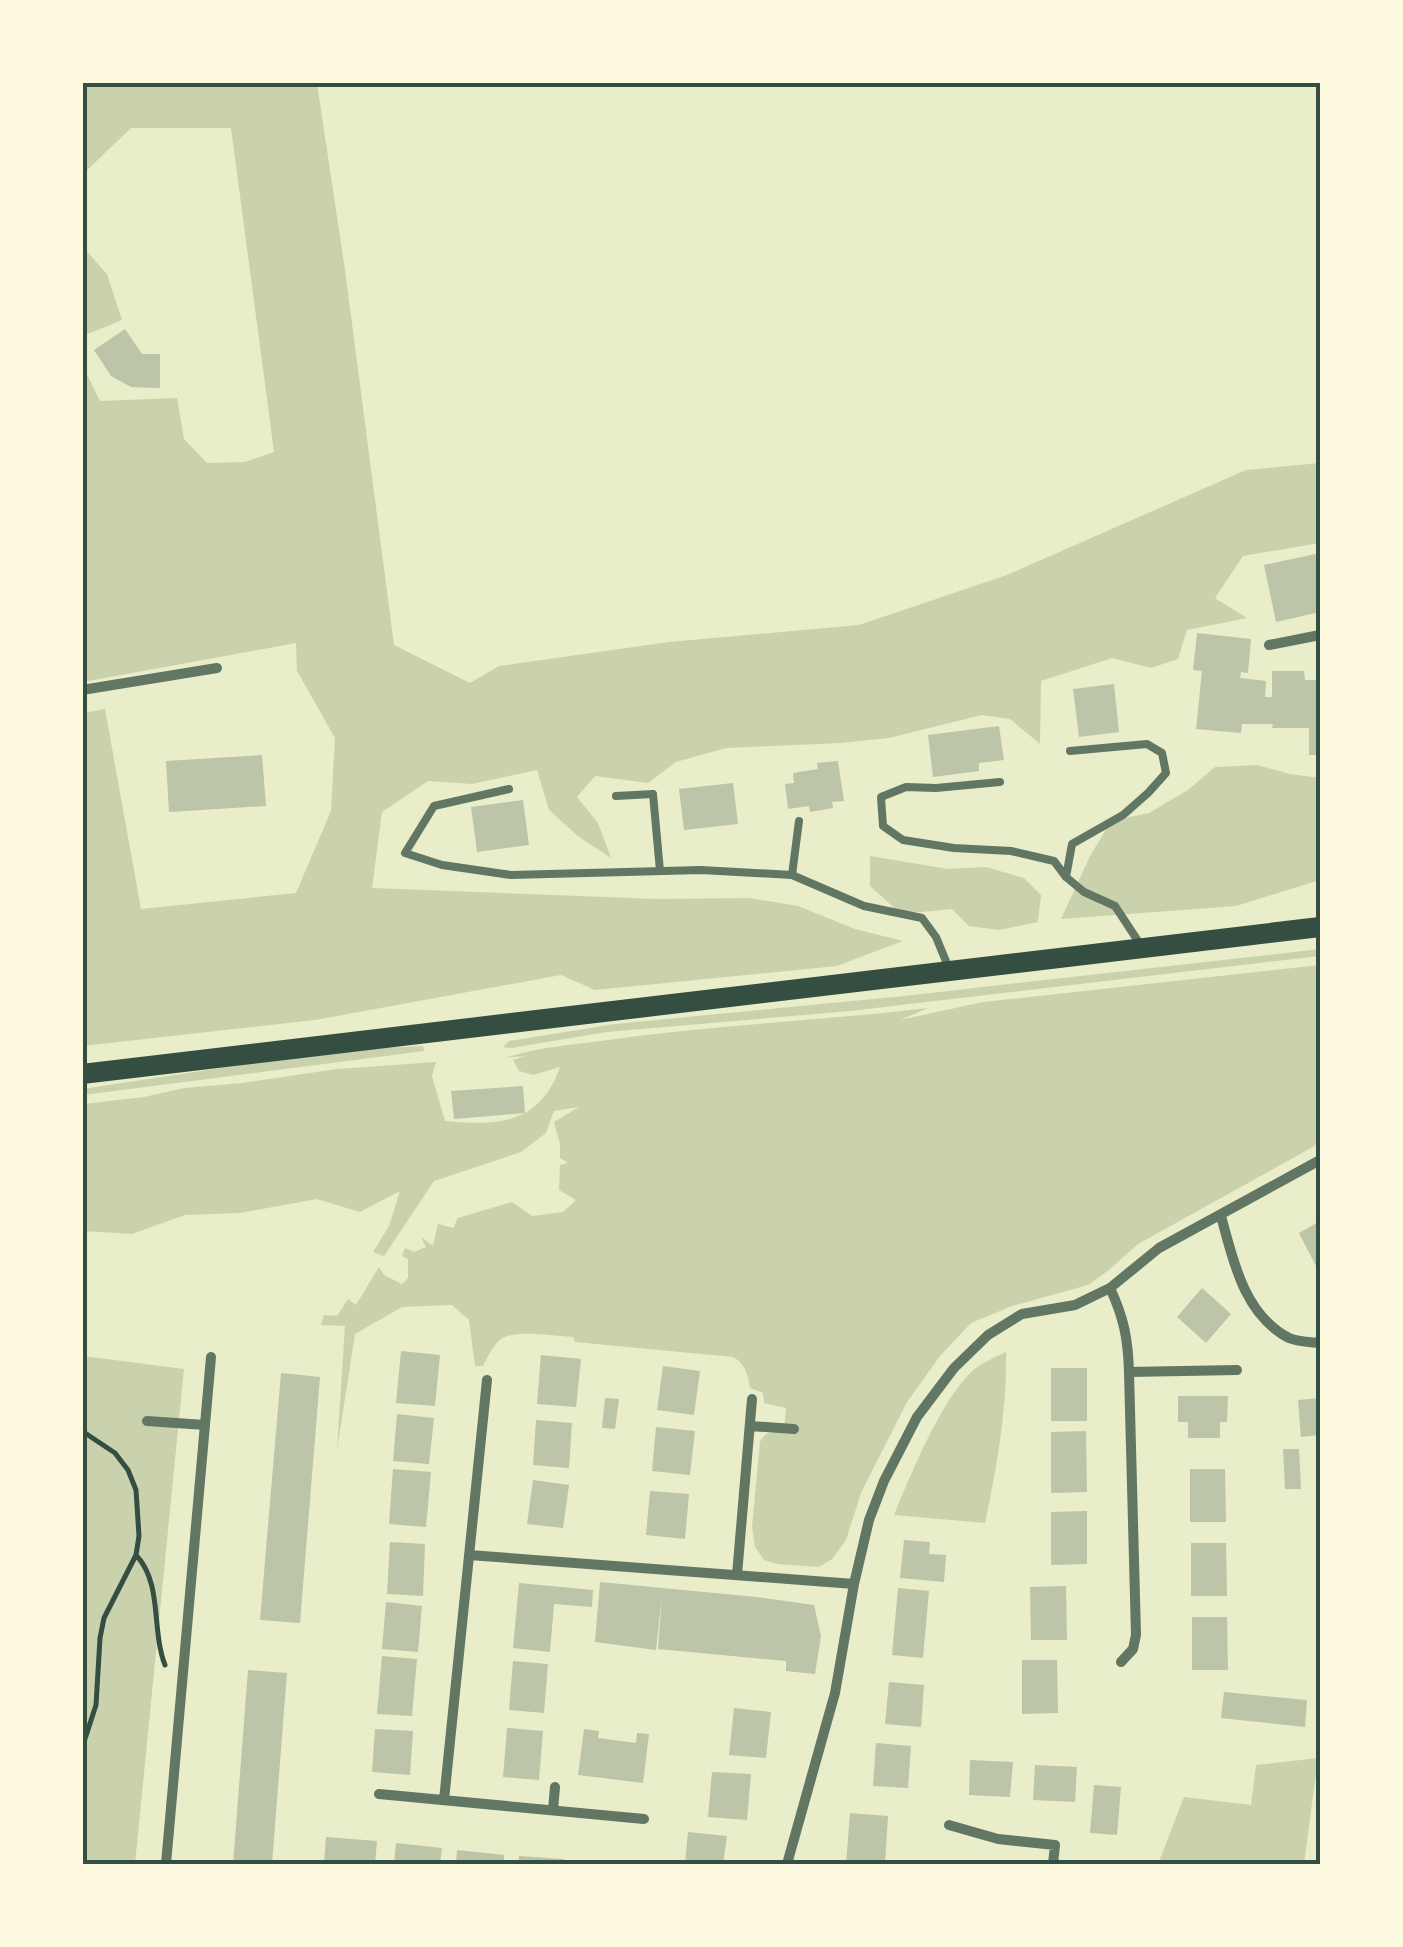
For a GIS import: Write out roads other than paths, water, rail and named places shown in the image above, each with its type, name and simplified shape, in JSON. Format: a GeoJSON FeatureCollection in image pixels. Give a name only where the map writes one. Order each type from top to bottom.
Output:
{"type":"FeatureCollection","features":[{"type":"Feature","properties":{"kind":"main road"},"geometry":{"type":"LineString","coordinates":[[82,1074],[1320,927]]}},
{"type":"Feature","properties":{"kind":"street"},"geometry":{"type":"LineString","coordinates":[[1269,645],[1320,635]]}},
{"type":"Feature","properties":{"kind":"street"},"geometry":{"type":"LineString","coordinates":[[82,690],[217,668]]}},
{"type":"Feature","properties":{"kind":"street"},"geometry":{"type":"LineString","coordinates":[[787,1864],[835,1693],[869,1520],[917,1417],[954,1368],[988,1334],[1022,1314],[1075,1304],[1110,1288],[1159,1248],[1320,1160]]}},
{"type":"Feature","properties":{"kind":"street"},"geometry":{"type":"LineString","coordinates":[[1221,1216],[1235,1267],[1252,1304],[1270,1325],[1292,1340],[1320,1343]]}},
{"type":"Feature","properties":{"kind":"street"},"geometry":{"type":"LineString","coordinates":[[1110,1288],[1128,1340],[1129,1372],[1136,1635],[1133,1649],[1121,1662]]}},
{"type":"Feature","properties":{"kind":"street"},"geometry":{"type":"LineString","coordinates":[[166,1864],[211,1357]]}},
{"type":"Feature","properties":{"kind":"street"},"geometry":{"type":"LineString","coordinates":[[1129,1372],[1238,1370]]}},
{"type":"Feature","properties":{"kind":"street"},"geometry":{"type":"LineString","coordinates":[[444,1800],[487,1380]]}},
{"type":"Feature","properties":{"kind":"street"},"geometry":{"type":"LineString","coordinates":[[737,1575],[752,1400]]}},
{"type":"Feature","properties":{"kind":"street"},"geometry":{"type":"LineString","coordinates":[[147,1421],[206,1424]]}},
{"type":"Feature","properties":{"kind":"street"},"geometry":{"type":"LineString","coordinates":[[750,1426],[794,1430]]}},
{"type":"Feature","properties":{"kind":"street"},"geometry":{"type":"LineString","coordinates":[[469,1555],[854,1584]]}},
{"type":"Feature","properties":{"kind":"street"},"geometry":{"type":"LineString","coordinates":[[553,1810],[555,1787]]}},
{"type":"Feature","properties":{"kind":"street"},"geometry":{"type":"LineString","coordinates":[[380,1794],[644,1819]]}},
{"type":"Feature","properties":{"kind":"street"},"geometry":{"type":"LineString","coordinates":[[949,1825],[998,1839],[1055,1846],[1053,1864]]}},
{"type":"Feature","properties":{"kind":"lane"},"geometry":{"type":"LineString","coordinates":[[1066,877],[1072,844],[1123,814],[1166,773],[1162,752],[1147,744],[1070,751]]}},
{"type":"Feature","properties":{"kind":"lane"},"geometry":{"type":"LineString","coordinates":[[1000,782],[906,787],[881,797],[882,826],[903,840],[1054,861],[1084,892],[1115,906],[1142,948]]}},
{"type":"Feature","properties":{"kind":"lane"},"geometry":{"type":"LineString","coordinates":[[510,788],[434,806],[405,854],[442,865],[511,875],[701,870],[792,875],[864,906],[922,918],[936,937],[950,971]]}},
{"type":"Feature","properties":{"kind":"lane"},"geometry":{"type":"LineString","coordinates":[[616,796],[653,794],[660,871]]}},
{"type":"Feature","properties":{"kind":"lane"},"geometry":{"type":"LineString","coordinates":[[792,875],[799,821]]}}]}
